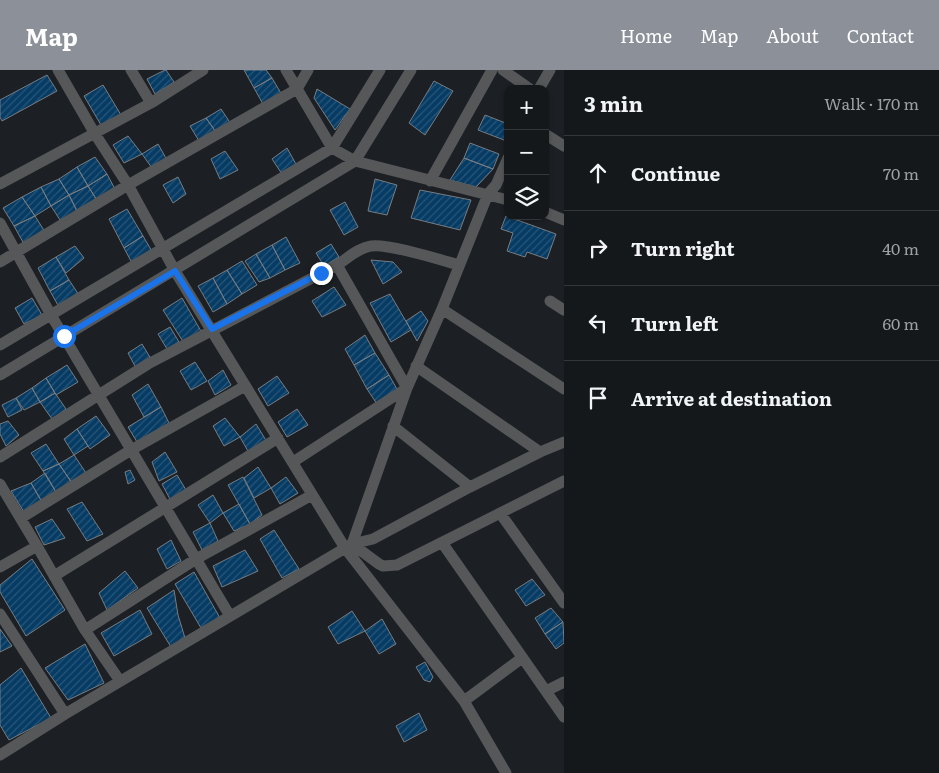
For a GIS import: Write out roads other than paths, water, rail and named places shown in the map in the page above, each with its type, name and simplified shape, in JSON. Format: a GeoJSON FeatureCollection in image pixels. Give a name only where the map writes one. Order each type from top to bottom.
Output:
{"type":"FeatureCollection","features":[{"type":"Feature","properties":{"kind":"street"},"geometry":{"type":"LineString","coordinates":[[58,70],[95,134],[128,185],[175,271],[312,495],[464,701],[506,773]]}},
{"type":"Feature","properties":{"kind":"street"},"geometry":{"type":"LineString","coordinates":[[131,70],[151,103]]}},
{"type":"Feature","properties":{"kind":"street"},"geometry":{"type":"LineString","coordinates":[[0,184],[151,103],[203,70]]}},
{"type":"Feature","properties":{"kind":"street"},"geometry":{"type":"LineString","coordinates":[[286,70],[332,148],[355,161],[504,199]]}},
{"type":"Feature","properties":{"kind":"street"},"geometry":{"type":"LineString","coordinates":[[0,262],[128,185],[297,89],[308,70]]}},
{"type":"Feature","properties":{"kind":"street"},"geometry":{"type":"LineString","coordinates":[[0,345],[332,148],[380,70]]}},
{"type":"Feature","properties":{"kind":"street"},"geometry":{"type":"LineString","coordinates":[[0,376],[355,161],[411,70]]}},
{"type":"Feature","properties":{"kind":"street"},"geometry":{"type":"LineString","coordinates":[[430,181],[492,70]]}},
{"type":"Feature","properties":{"kind":"street"},"geometry":{"type":"LineString","coordinates":[[503,70],[524,85]]}},
{"type":"Feature","properties":{"kind":"street"},"geometry":{"type":"LineString","coordinates":[[541,85],[550,70]]}},
{"type":"Feature","properties":{"kind":"street"},"geometry":{"type":"LineString","coordinates":[[549,137],[564,146]]}},
{"type":"Feature","properties":{"kind":"street"},"geometry":{"type":"LineString","coordinates":[[349,546],[407,388],[442,309],[488,194],[496,185],[504,167]]}},
{"type":"Feature","properties":{"kind":"street"},"geometry":{"type":"LineString","coordinates":[[549,214],[564,220]]}},
{"type":"Feature","properties":{"kind":"street"},"geometry":{"type":"LineString","coordinates":[[0,223],[51,315],[230,616]]}},
{"type":"Feature","properties":{"kind":"street"},"geometry":{"type":"LineString","coordinates":[[0,457],[148,364],[337,265],[361,249],[373,245],[388,247],[459,265]]}},
{"type":"Feature","properties":{"kind":"street"},"geometry":{"type":"LineString","coordinates":[[337,265],[407,388]]}},
{"type":"Feature","properties":{"kind":"street"},"geometry":{"type":"LineString","coordinates":[[550,300],[564,310]]}},
{"type":"Feature","properties":{"kind":"street"},"geometry":{"type":"LineString","coordinates":[[442,309],[564,389]]}},
{"type":"Feature","properties":{"kind":"street"},"geometry":{"type":"LineString","coordinates":[[416,366],[540,452]]}},
{"type":"Feature","properties":{"kind":"street"},"geometry":{"type":"LineString","coordinates":[[20,518],[131,450],[245,386]]}},
{"type":"Feature","properties":{"kind":"street"},"geometry":{"type":"LineString","coordinates":[[293,462],[407,388]]}},
{"type":"Feature","properties":{"kind":"street"},"geometry":{"type":"LineString","coordinates":[[393,426],[470,487]]}},
{"type":"Feature","properties":{"kind":"street"},"geometry":{"type":"LineString","coordinates":[[54,576],[278,438]]}},
{"type":"Feature","properties":{"kind":"street"},"geometry":{"type":"LineString","coordinates":[[0,754],[64,714],[349,546],[373,539],[470,487],[564,442]]}},
{"type":"Feature","properties":{"kind":"street"},"geometry":{"type":"LineString","coordinates":[[0,484],[85,630],[120,681]]}},
{"type":"Feature","properties":{"kind":"street"},"geometry":{"type":"LineString","coordinates":[[349,546],[378,564],[391,567],[443,544],[500,513],[562,487]]}},
{"type":"Feature","properties":{"kind":"street"},"geometry":{"type":"LineString","coordinates":[[85,630],[196,560],[312,495]]}},
{"type":"Feature","properties":{"kind":"street"},"geometry":{"type":"LineString","coordinates":[[500,513],[564,603]]}},
{"type":"Feature","properties":{"kind":"street"},"geometry":{"type":"LineString","coordinates":[[443,544],[564,716]]}},
{"type":"Feature","properties":{"kind":"street"},"geometry":{"type":"LineString","coordinates":[[0,567],[37,546]]}},
{"type":"Feature","properties":{"kind":"street"},"geometry":{"type":"LineString","coordinates":[[0,614],[64,714]]}},
{"type":"Feature","properties":{"kind":"street"},"geometry":{"type":"LineString","coordinates":[[464,701],[522,658]]}},
{"type":"Feature","properties":{"kind":"street"},"geometry":{"type":"LineString","coordinates":[[546,691],[564,682]]}}]}
